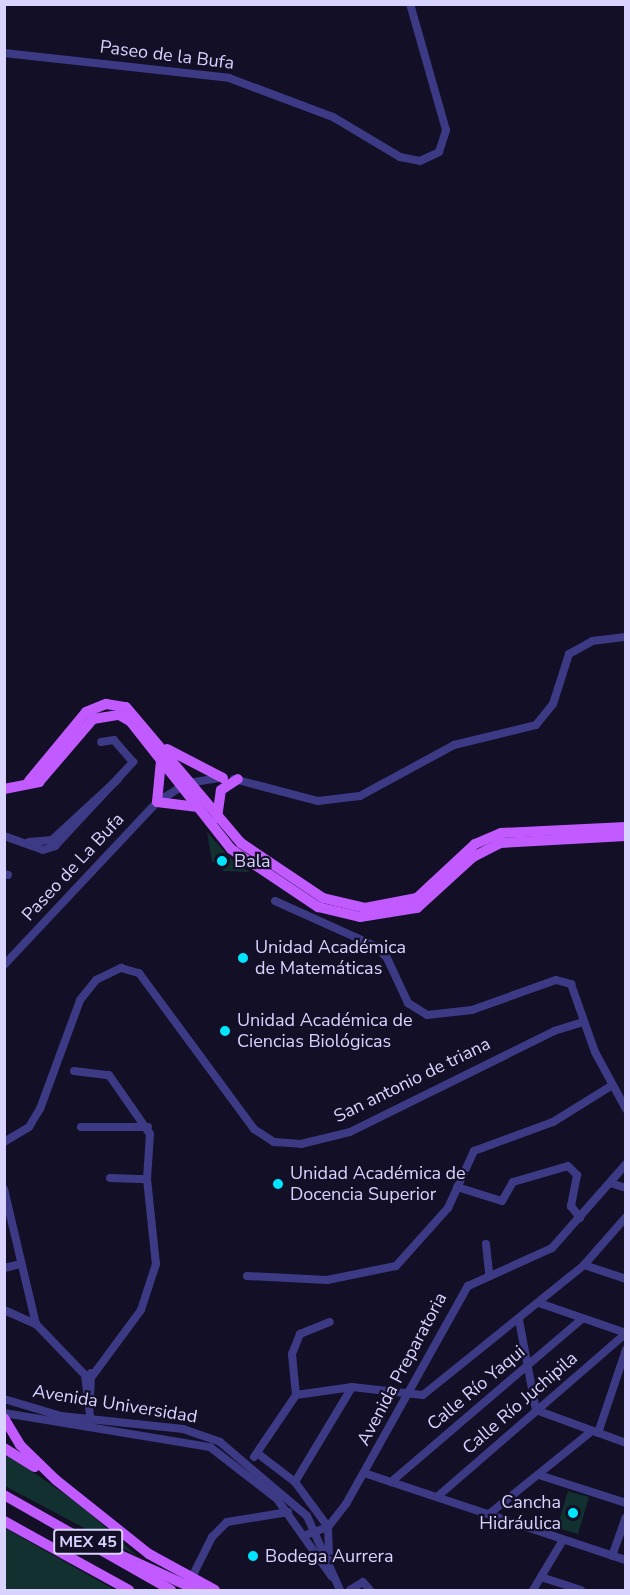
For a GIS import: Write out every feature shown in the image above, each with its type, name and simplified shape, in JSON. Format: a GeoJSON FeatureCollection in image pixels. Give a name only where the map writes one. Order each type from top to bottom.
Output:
{"type":"FeatureCollection","features":[{"type":"Feature","properties":{"kind":"main road"},"geometry":{"type":"LineString","coordinates":[[17,790],[44,769],[84,714],[101,705],[131,709],[163,745],[196,808],[231,849],[295,893],[329,911],[360,917],[417,908],[473,857],[500,843],[626,836]]}},
{"type":"Feature","properties":{"kind":"main road"},"geometry":{"type":"LineString","coordinates":[[4,789],[17,790],[47,777],[93,719],[106,713],[130,721],[161,761],[250,850],[312,892],[340,904],[374,908],[417,898],[463,853],[492,836],[626,827]]}},
{"type":"Feature","properties":{"kind":"main road"},"geometry":{"type":"LineString","coordinates":[[163,745],[223,778]]}},
{"type":"Feature","properties":{"kind":"main road"},"geometry":{"type":"LineString","coordinates":[[161,761],[157,802],[196,808]]}},
{"type":"Feature","properties":{"kind":"main road"},"geometry":{"type":"LineString","coordinates":[[217,818],[221,790],[238,779]]}},
{"type":"Feature","properties":{"kind":"main road"},"geometry":{"type":"LineString","coordinates":[[10,1417],[20,1445],[56,1480],[149,1554],[166,1573]]}},
{"type":"Feature","properties":{"kind":"main road"},"geometry":{"type":"LineString","coordinates":[[4,1448],[56,1480]]}},
{"type":"Feature","properties":{"kind":"main road","name":"MEX 45"},"geometry":{"type":"LineString","coordinates":[[4,1495],[171,1590]]}},
{"type":"Feature","properties":{"kind":"main road","name":"MEX 45"},"geometry":{"type":"LineString","coordinates":[[4,1521],[129,1590]]}},
{"type":"Feature","properties":{"kind":"main road"},"geometry":{"type":"LineString","coordinates":[[95,1546],[166,1573],[197,1590]]}},
{"type":"Feature","properties":{"kind":"main road"},"geometry":{"type":"LineString","coordinates":[[149,1554],[215,1590]]}},
{"type":"Feature","properties":{"kind":"street","name":"Paseo de la Bufa"},"geometry":{"type":"LineString","coordinates":[[4,53],[229,78],[333,117],[400,157],[420,161],[439,152],[446,130],[410,4]]}},
{"type":"Feature","properties":{"kind":"street"},"geometry":{"type":"LineString","coordinates":[[184,784],[223,778],[238,779],[318,801],[360,796],[454,746],[536,725],[553,704],[569,654],[592,641],[626,637]]}},
{"type":"Feature","properties":{"kind":"street"},"geometry":{"type":"LineString","coordinates":[[4,836],[23,842],[52,840],[118,779],[133,759],[114,740],[101,741]]}},
{"type":"Feature","properties":{"kind":"street","name":"Paseo de La Bufa"},"geometry":{"type":"LineString","coordinates":[[4,965],[157,802],[184,784]]}},
{"type":"Feature","properties":{"kind":"street"},"geometry":{"type":"LineString","coordinates":[[275,901],[375,946],[387,958],[408,1003],[428,1014],[472,1010],[550,981],[566,981],[575,988],[584,1022],[611,1086],[626,1109]]}},
{"type":"Feature","properties":{"kind":"street","name":"San antonio de triana"},"geometry":{"type":"LineString","coordinates":[[4,1142],[29,1127],[40,1109],[80,1000],[96,980],[121,968],[139,973],[254,1129],[274,1142],[301,1144],[350,1132],[554,1031],[584,1022]]}},
{"type":"Feature","properties":{"kind":"street"},"geometry":{"type":"LineString","coordinates":[[74,1071],[109,1075],[148,1127],[147,1179],[156,1264],[141,1310],[93,1375],[89,1405]]}},
{"type":"Feature","properties":{"kind":"street"},"geometry":{"type":"LineString","coordinates":[[247,1276],[327,1280],[396,1266],[443,1217],[479,1148],[553,1122],[611,1086]]}},
{"type":"Feature","properties":{"kind":"street"},"geometry":{"type":"LineString","coordinates":[[81,1127],[148,1127]]}},
{"type":"Feature","properties":{"kind":"street","name":"Avenida Preparatoria"},"geometry":{"type":"LineString","coordinates":[[328,1527],[364,1473],[408,1398],[463,1293],[489,1274],[552,1248],[626,1164]]}},
{"type":"Feature","properties":{"kind":"street"},"geometry":{"type":"LineString","coordinates":[[457,1187],[502,1201],[513,1182],[568,1166],[577,1175],[571,1206],[580,1218]]}},
{"type":"Feature","properties":{"kind":"street"},"geometry":{"type":"LineString","coordinates":[[110,1178],[147,1179]]}},
{"type":"Feature","properties":{"kind":"street"},"geometry":{"type":"LineString","coordinates":[[610,1183],[626,1188]]}},
{"type":"Feature","properties":{"kind":"street"},"geometry":{"type":"LineString","coordinates":[[4,1190],[36,1324]]}},
{"type":"Feature","properties":{"kind":"street"},"geometry":{"type":"LineString","coordinates":[[296,1395],[352,1387],[408,1398],[423,1395],[519,1320],[584,1265],[626,1217]]}},
{"type":"Feature","properties":{"kind":"street"},"geometry":{"type":"LineString","coordinates":[[486,1244],[489,1274]]}},
{"type":"Feature","properties":{"kind":"street"},"geometry":{"type":"LineString","coordinates":[[4,1268],[21,1264]]}},
{"type":"Feature","properties":{"kind":"street"},"geometry":{"type":"LineString","coordinates":[[584,1265],[626,1279]]}},
{"type":"Feature","properties":{"kind":"street"},"geometry":{"type":"LineString","coordinates":[[539,1303],[626,1333]]}},
{"type":"Feature","properties":{"kind":"street"},"geometry":{"type":"LineString","coordinates":[[4,1310],[36,1324],[80,1367],[93,1375]]}},
{"type":"Feature","properties":{"kind":"street","name":"Calle Río Yaqui"},"geometry":{"type":"LineString","coordinates":[[391,1482],[582,1319]]}},
{"type":"Feature","properties":{"kind":"street"},"geometry":{"type":"LineString","coordinates":[[519,1320],[536,1410],[626,1443]]}},
{"type":"Feature","properties":{"kind":"street"},"geometry":{"type":"LineString","coordinates":[[249,1464],[296,1395],[292,1354],[300,1334],[330,1322]]}},
{"type":"Feature","properties":{"kind":"street","name":"Calle Río Juchipila"},"geometry":{"type":"LineString","coordinates":[[437,1497],[626,1333]]}},
{"type":"Feature","properties":{"kind":"street"},"geometry":{"type":"LineString","coordinates":[[489,1514],[595,1432],[626,1350]]}},
{"type":"Feature","properties":{"kind":"street"},"geometry":{"type":"LineString","coordinates":[[80,1367],[91,1424]]}},
{"type":"Feature","properties":{"kind":"street"},"geometry":{"type":"LineString","coordinates":[[295,1482],[352,1387]]}},
{"type":"Feature","properties":{"kind":"street","name":"Avenida Universidad"},"geometry":{"type":"LineString","coordinates":[[4,1399],[91,1424],[210,1447],[288,1512],[340,1590]]}},
{"type":"Feature","properties":{"kind":"street","name":"Avenida Universidad"},"geometry":{"type":"LineString","coordinates":[[4,1413],[10,1417],[196,1432],[249,1464],[289,1496],[315,1531],[332,1577]]}},
{"type":"Feature","properties":{"kind":"street"},"geometry":{"type":"LineString","coordinates":[[257,1453],[295,1482],[328,1527],[329,1564]]}},
{"type":"Feature","properties":{"kind":"street"},"geometry":{"type":"LineString","coordinates":[[364,1473],[626,1560]]}},
{"type":"Feature","properties":{"kind":"street"},"geometry":{"type":"LineString","coordinates":[[539,1475],[626,1503]]}},
{"type":"Feature","properties":{"kind":"street"},"geometry":{"type":"LineString","coordinates":[[192,1577],[212,1537],[227,1522],[288,1512]]}},
{"type":"Feature","properties":{"kind":"street"},"geometry":{"type":"LineString","coordinates":[[612,1556],[626,1517]]}},
{"type":"Feature","properties":{"kind":"street"},"geometry":{"type":"LineString","coordinates":[[303,1536],[328,1527]]}},
{"type":"Feature","properties":{"kind":"street"},"geometry":{"type":"LineString","coordinates":[[532,1590],[564,1540]]}},
{"type":"Feature","properties":{"kind":"street"},"geometry":{"type":"LineString","coordinates":[[541,1576],[581,1590]]}},
{"type":"Feature","properties":{"kind":"street"},"geometry":{"type":"LineString","coordinates":[[350,1590],[363,1582],[370,1590]]}},
{"type":"Feature","properties":{"kind":"green space"},"geometry":{"type":"Polygon","coordinates":[[[207,832],[232,860],[250,872],[224,871],[212,861],[207,832]]]}},
{"type":"Feature","properties":{"kind":"green space"},"geometry":{"type":"Polygon","coordinates":[[[4,1452],[82,1506],[137,1556],[5,1486],[4,1452]]]}},
{"type":"Feature","properties":{"kind":"green space","name":"Cancha Hidráulica"},"geometry":{"type":"Polygon","coordinates":[[[568,1491],[589,1497],[578,1534],[557,1528],[568,1491]]]}},
{"type":"Feature","properties":{"kind":"green space"},"geometry":{"type":"Polygon","coordinates":[[[5,1528],[115,1590],[5,1590],[5,1528]]]}},
{"type":"Feature","properties":{"kind":"place","name":"Bala"},"geometry":{"type":"Point","coordinates":[222,861]}},
{"type":"Feature","properties":{"kind":"place","name":"Unidad Académica de Matemáticas"},"geometry":{"type":"Point","coordinates":[243,958]}},
{"type":"Feature","properties":{"kind":"place","name":"Unidad Académica de Ciencias Biológicas"},"geometry":{"type":"Point","coordinates":[225,1031]}},
{"type":"Feature","properties":{"kind":"place","name":"Unidad Académica de Docencia Superior"},"geometry":{"type":"Point","coordinates":[278,1184]}},
{"type":"Feature","properties":{"kind":"place","name":"Cancha Hidráulica"},"geometry":{"type":"Point","coordinates":[573,1513]}},
{"type":"Feature","properties":{"kind":"place","name":"Bodega Aurrera"},"geometry":{"type":"Point","coordinates":[253,1556]}}]}
